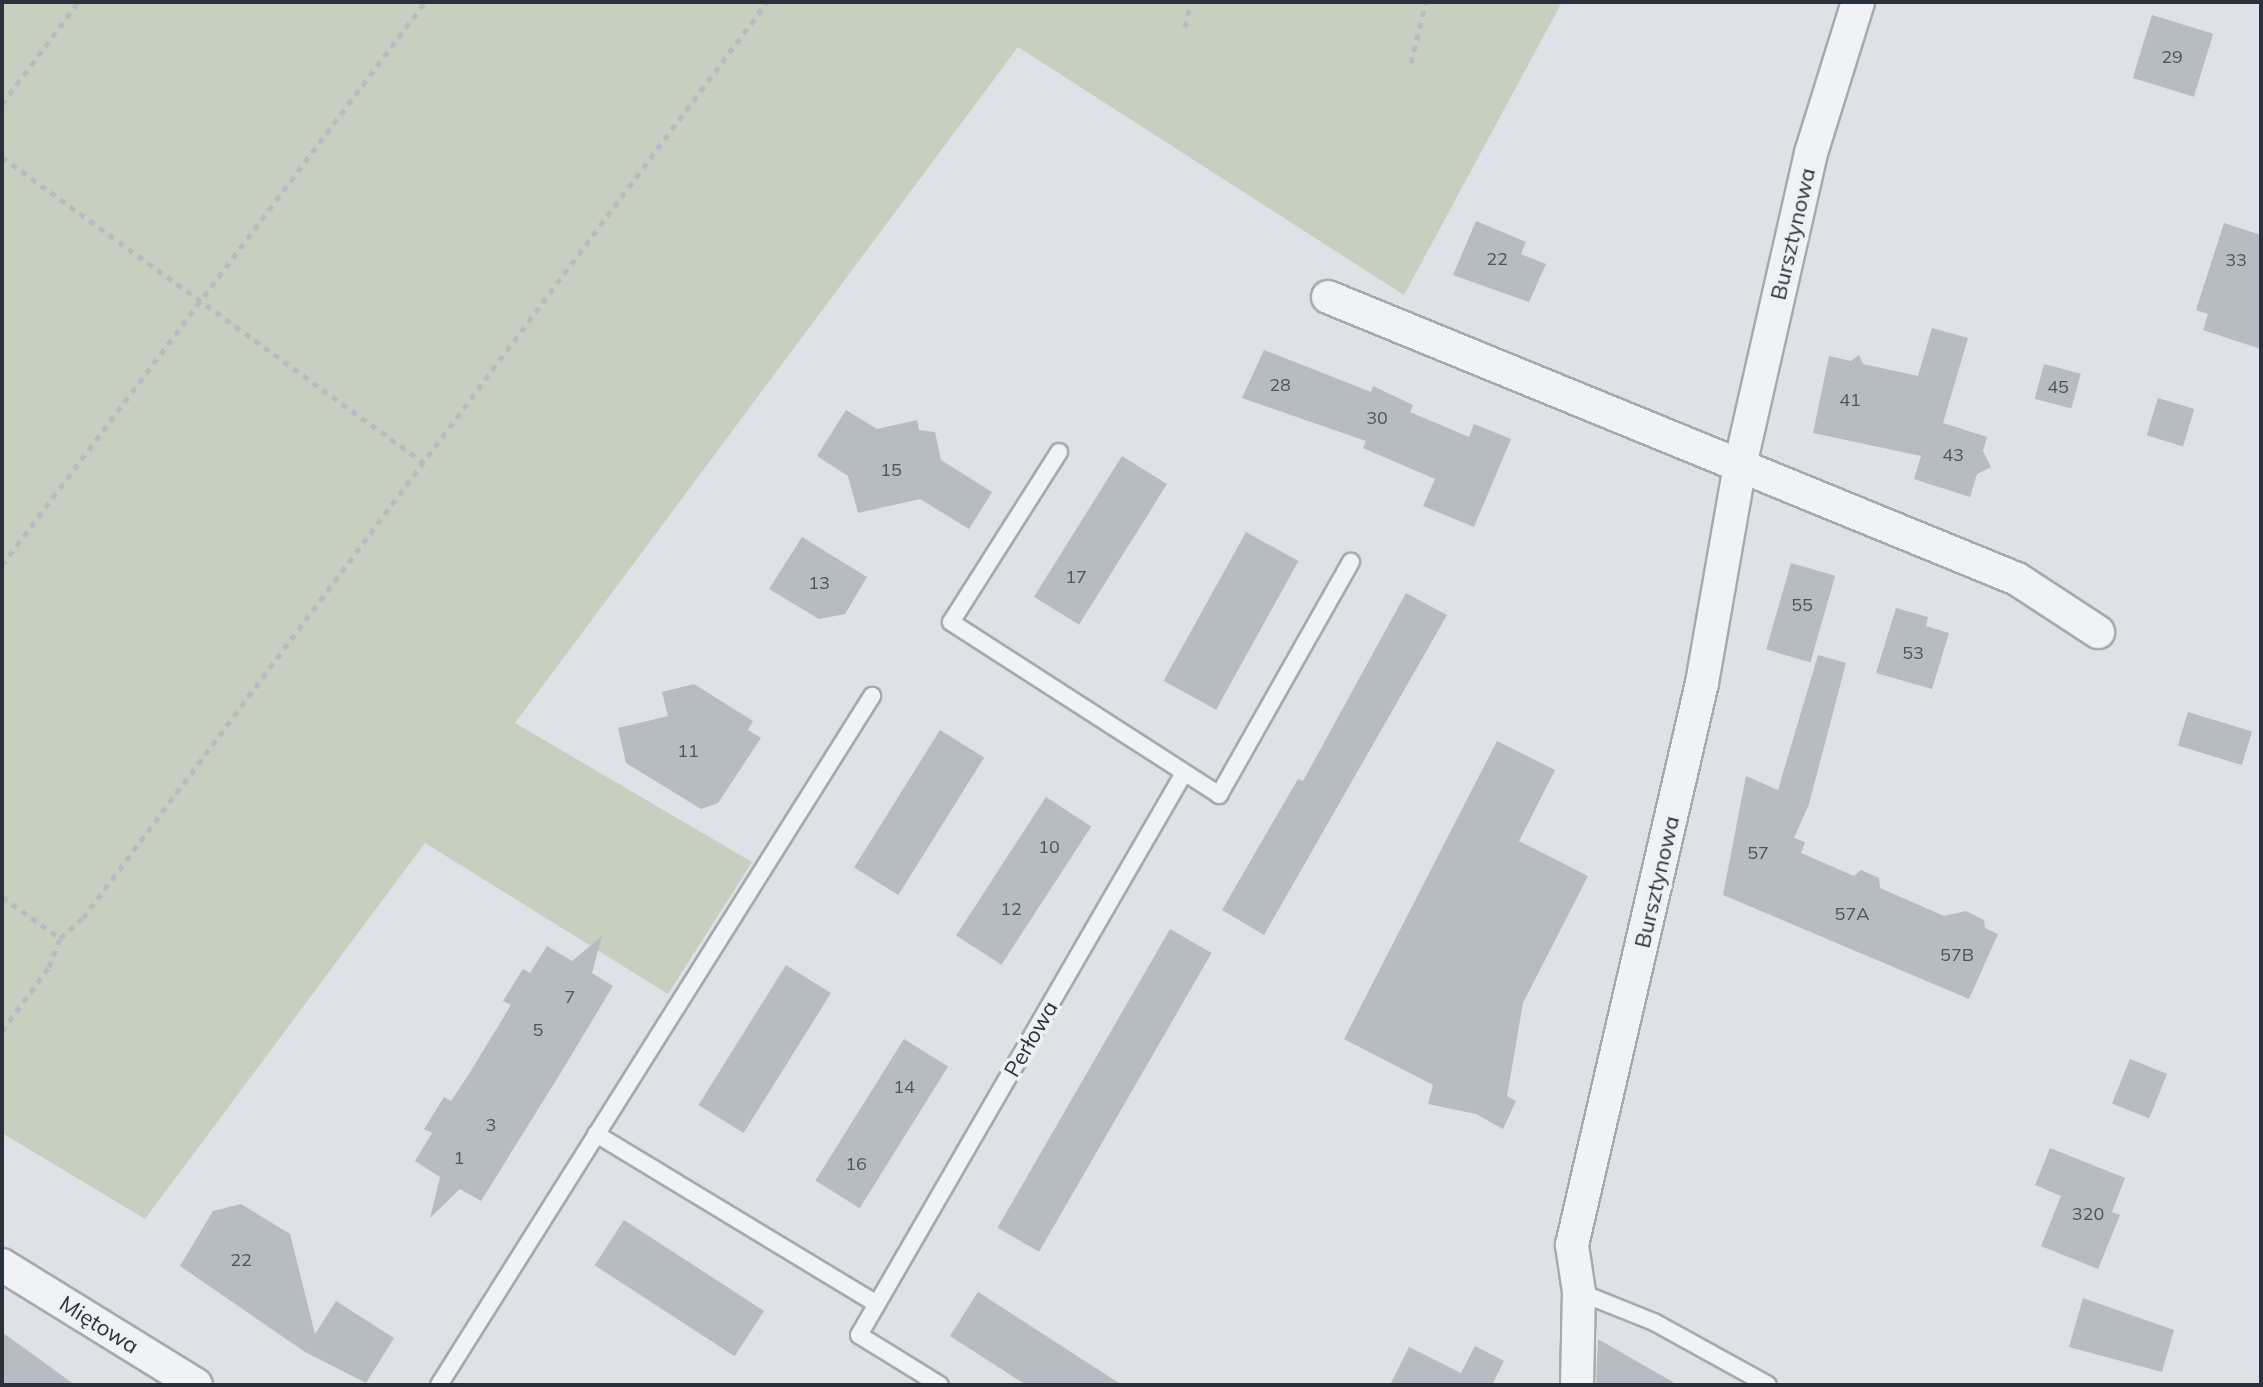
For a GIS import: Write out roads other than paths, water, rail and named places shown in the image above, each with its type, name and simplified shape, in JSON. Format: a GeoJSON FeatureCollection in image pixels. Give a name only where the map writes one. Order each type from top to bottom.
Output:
{"type":"FeatureCollection","features":[{"type":"Feature","properties":{"kind":"street","name":"Bursztynowa"},"geometry":{"type":"LineString","coordinates":[[1577,1385],[1579,1292],[1572,1245],[1702,683],[1739,470],[1811,153],[1858,2]]}},
{"type":"Feature","properties":{"kind":"street"},"geometry":{"type":"LineString","coordinates":[[1328,297],[1739,470],[2017,579],[2098,632]]}},
{"type":"Feature","properties":{"kind":"street","name":"Miętowa"},"geometry":{"type":"LineString","coordinates":[[2,1265],[196,1385]]}},
{"type":"Feature","properties":{"kind":"lane"},"geometry":{"type":"LineString","coordinates":[[1059,452],[951,622],[1219,795],[1351,562]]}},
{"type":"Feature","properties":{"kind":"lane"},"geometry":{"type":"LineString","coordinates":[[439,1385],[872,696]]}},
{"type":"Feature","properties":{"kind":"lane","name":"Perłowa"},"geometry":{"type":"LineString","coordinates":[[940,1385],[859,1335],[1184,773]]}},
{"type":"Feature","properties":{"kind":"lane"},"geometry":{"type":"LineString","coordinates":[[596,1134],[877,1304]]}},
{"type":"Feature","properties":{"kind":"lane"},"geometry":{"type":"LineString","coordinates":[[1579,1292],[1654,1322],[1768,1385]]}}]}
